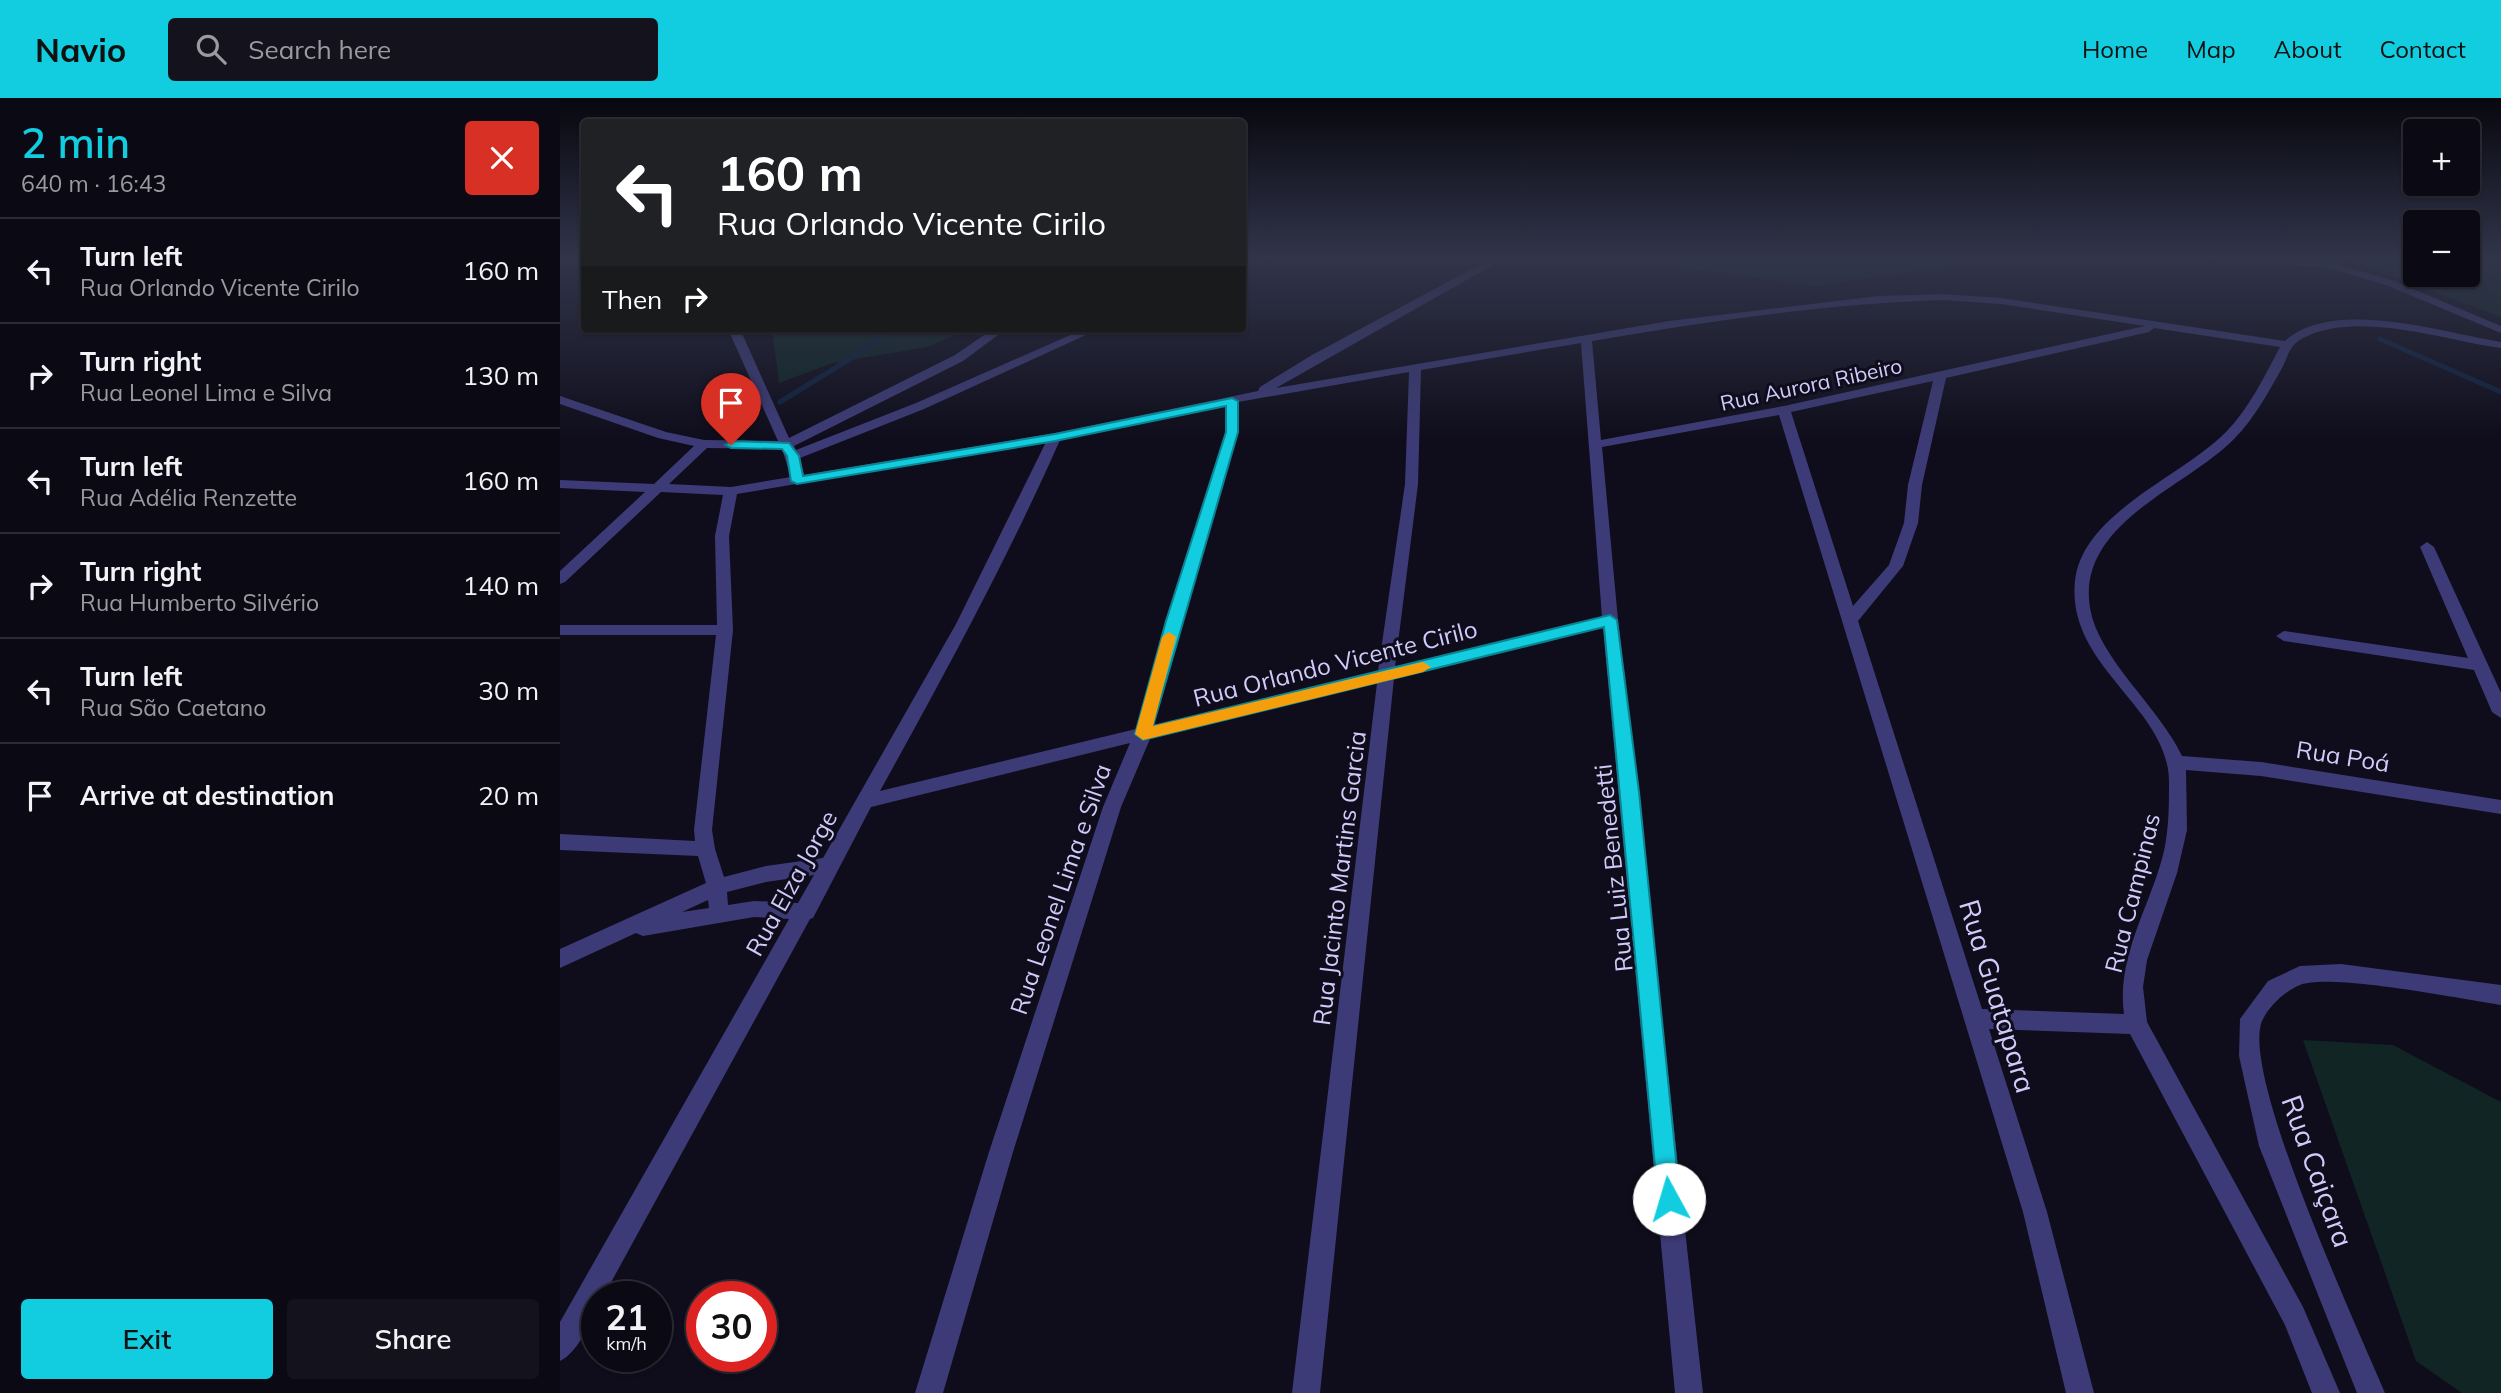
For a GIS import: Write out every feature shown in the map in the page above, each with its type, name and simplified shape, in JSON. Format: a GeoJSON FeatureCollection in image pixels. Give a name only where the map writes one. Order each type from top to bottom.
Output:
{"type":"FeatureCollection","features":[{"type":"Feature","properties":{"kind":"street"},"geometry":{"type":"LineString","coordinates":[[1255,396],[1316,358],[1391,317]]}},
{"type":"Feature","properties":{"kind":"street"},"geometry":{"type":"LineString","coordinates":[[560,484],[731,491],[1055,438],[1255,396],[1713,317]]}},
{"type":"Feature","properties":{"kind":"street"},"geometry":{"type":"LineString","coordinates":[[2100,317],[2288,345],[2312,331],[2344,325],[2405,330],[2501,345]]}},
{"type":"Feature","properties":{"kind":"street"},"geometry":{"type":"LineString","coordinates":[[2471,317],[2501,330]]}},
{"type":"Feature","properties":{"kind":"street","name":"Rua Aurora Ribeiro"},"geometry":{"type":"LineString","coordinates":[[1594,445],[1784,410],[2158,327]]}},
{"type":"Feature","properties":{"kind":"street"},"geometry":{"type":"LineString","coordinates":[[736,333],[789,451],[797,481]]}},
{"type":"Feature","properties":{"kind":"street"},"geometry":{"type":"LineString","coordinates":[[789,451],[959,358],[994,333]]}},
{"type":"Feature","properties":{"kind":"street"},"geometry":{"type":"LineString","coordinates":[[560,400],[663,435],[704,444],[789,451],[920,406],[1084,333]]}},
{"type":"Feature","properties":{"kind":"street","name":"Rua Luiz Benedetti"},"geometry":{"type":"LineString","coordinates":[[1586,338],[1610,620],[1689,1393]]}},
{"type":"Feature","properties":{"kind":"street","name":"Rua Campinas"},"geometry":{"type":"LineString","coordinates":[[2288,345],[2265,386],[2238,425],[2221,444],[2110,528],[2090,552],[2080,580],[2082,609],[2090,632],[2159,730],[2176,762],[2179,816],[2168,866],[2134,973],[2132,984],[2136,1024],[2294,1316],[2326,1393]]}},
{"type":"Feature","properties":{"kind":"street","name":"Rua Jacinto Martins Garcia"},"geometry":{"type":"LineString","coordinates":[[1306,1393],[1416,432],[1415,369]]}},
{"type":"Feature","properties":{"kind":"street"},"geometry":{"type":"LineString","coordinates":[[1851,619],[1896,566],[1911,523],[1915,485],[1940,376]]}},
{"type":"Feature","properties":{"kind":"street","name":"Rua Leonel Lima e Silva"},"geometry":{"type":"LineString","coordinates":[[929,1393],[1001,1152],[1112,807],[1143,734],[1174,621],[1232,432],[1232,401]]}},
{"type":"Feature","properties":{"kind":"street","name":"Rua Guatapara"},"geometry":{"type":"LineString","coordinates":[[1784,410],[2035,1212],[2080,1393]]}},
{"type":"Feature","properties":{"kind":"street","name":"Rua Elza Jorge"},"geometry":{"type":"LineString","coordinates":[[560,1348],[806,912],[964,624],[1028,499],[1055,438]]}},
{"type":"Feature","properties":{"kind":"street"},"geometry":{"type":"LineString","coordinates":[[560,579],[704,444]]}},
{"type":"Feature","properties":{"kind":"street"},"geometry":{"type":"LineString","coordinates":[[719,912],[717,887],[705,849],[703,808],[725,630],[722,536],[731,491]]}},
{"type":"Feature","properties":{"kind":"street"},"geometry":{"type":"LineString","coordinates":[[2427,547],[2501,712]]}},
{"type":"Feature","properties":{"kind":"street","name":"Rua Orlando Vicente Cirilo"},"geometry":{"type":"LineString","coordinates":[[867,801],[1386,677],[1610,620]]}},
{"type":"Feature","properties":{"kind":"street"},"geometry":{"type":"LineString","coordinates":[[560,630],[725,630]]}},
{"type":"Feature","properties":{"kind":"street"},"geometry":{"type":"LineString","coordinates":[[2284,636],[2481,665]]}},
{"type":"Feature","properties":{"kind":"street","name":"Rua Poá"},"geometry":{"type":"LineString","coordinates":[[2176,762],[2261,769],[2501,807]]}},
{"type":"Feature","properties":{"kind":"street"},"geometry":{"type":"LineString","coordinates":[[560,842],[705,849]]}},
{"type":"Feature","properties":{"kind":"street"},"geometry":{"type":"LineString","coordinates":[[560,958],[717,887],[766,874],[831,865]]}},
{"type":"Feature","properties":{"kind":"street"},"geometry":{"type":"LineString","coordinates":[[609,934],[719,912],[754,908],[806,912]]}},
{"type":"Feature","properties":{"kind":"street","name":"Rua Caiçara"},"geometry":{"type":"LineString","coordinates":[[2371,1393],[2272,1146],[2250,1056],[2251,1019],[2275,988],[2300,975],[2341,973],[2501,995]]}},
{"type":"Feature","properties":{"kind":"street"},"geometry":{"type":"LineString","coordinates":[[1976,1019],[2136,1024]]}},
{"type":"Feature","properties":{"kind":"green space"},"geometry":{"type":"Polygon","coordinates":[[[770,333],[952,333],[953,336],[927,347],[833,363],[779,383],[773,337],[770,333]]]}},
{"type":"Feature","properties":{"kind":"green space"},"geometry":{"type":"Polygon","coordinates":[[[2303,1040],[2393,1045],[2501,1102],[2501,1393],[2462,1393],[2416,1361],[2303,1040]]]}},
{"type":"Feature","properties":{"kind":"waterway"},"geometry":{"type":"LineString","coordinates":[[780,402],[871,346],[882,333]]}},
{"type":"Feature","properties":{"kind":"waterway"},"geometry":{"type":"LineString","coordinates":[[2380,339],[2501,392]]}},
{"type":"Feature","properties":{"kind":"slow traffic"},"geometry":{"type":"LineString","coordinates":[[1169,637],[1143,734],[1423,667]]}},
{"type":"Feature","properties":{"kind":"route"},"geometry":{"type":"LineString","coordinates":[[731,445],[785,446],[793,456],[797,481],[1055,438],[1232,401],[1232,432],[1174,621],[1143,734],[1386,677],[1610,620],[1630,792],[1669,1199]]}}]}
